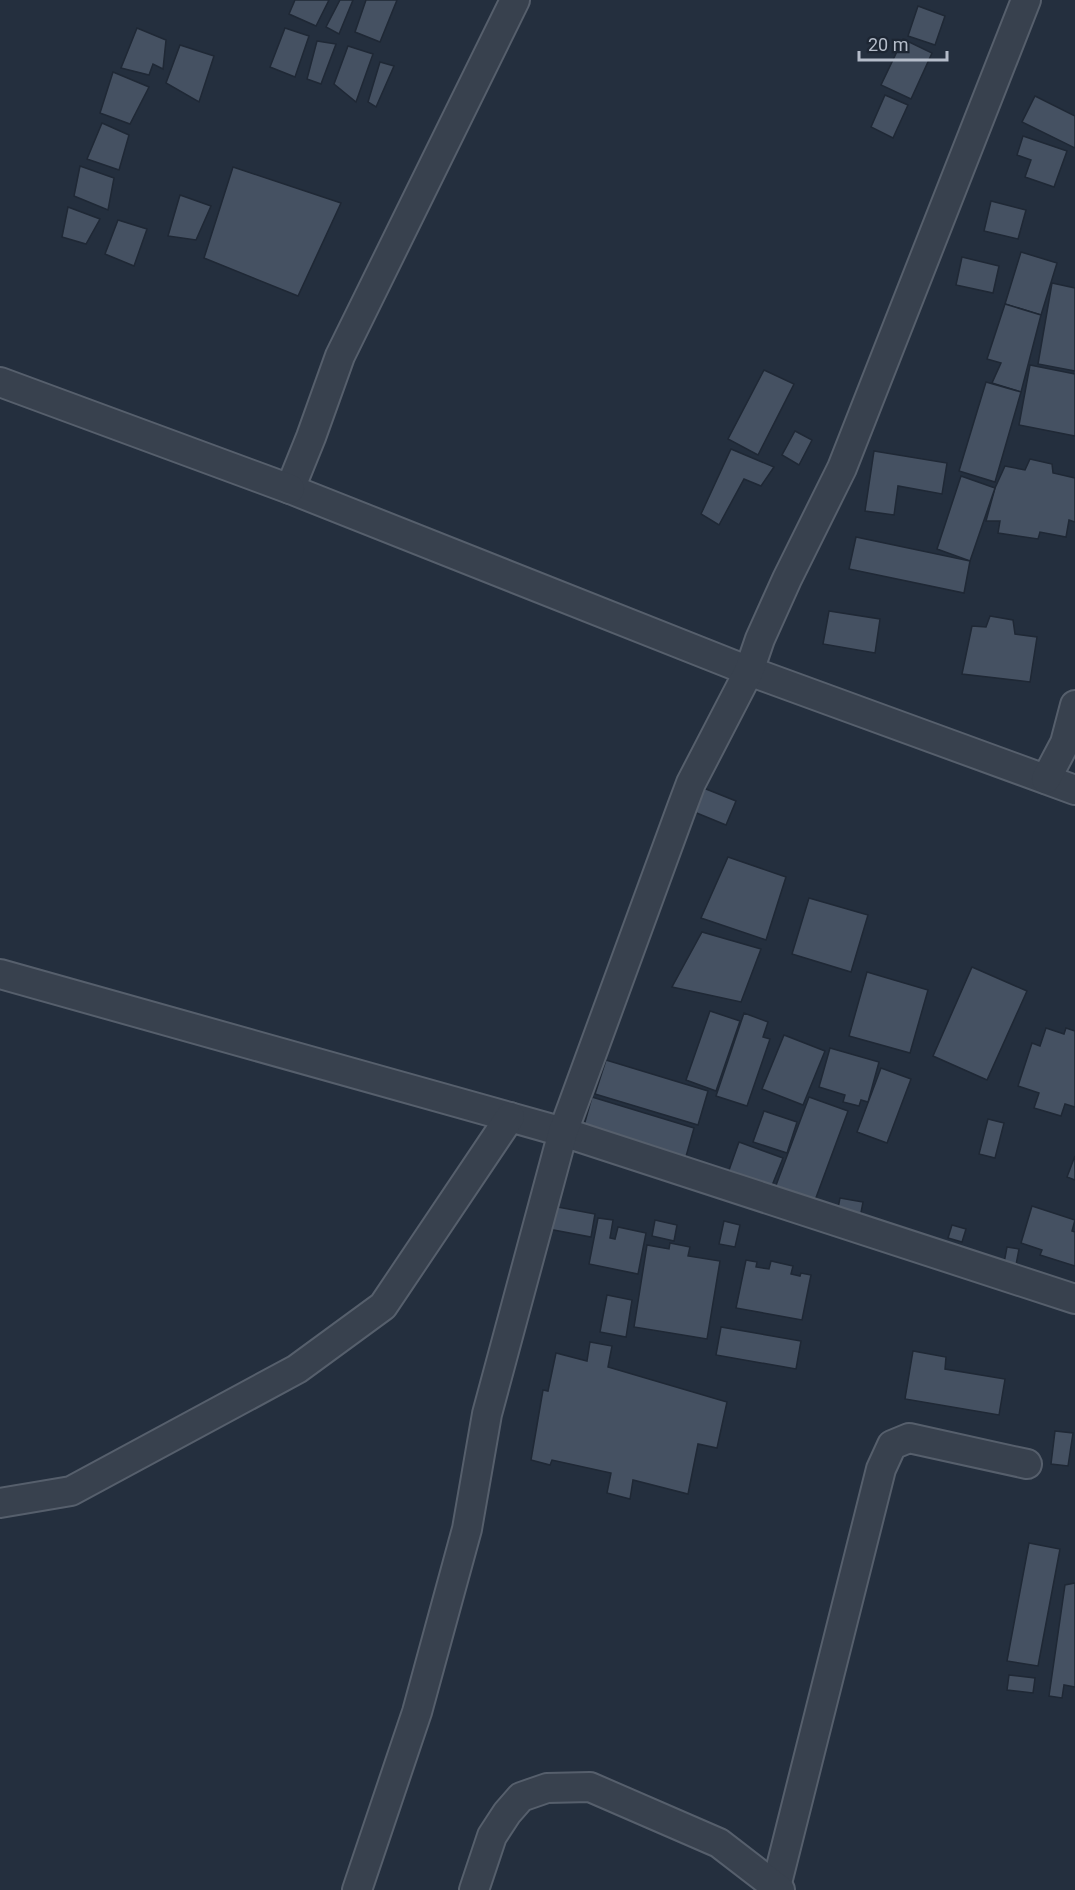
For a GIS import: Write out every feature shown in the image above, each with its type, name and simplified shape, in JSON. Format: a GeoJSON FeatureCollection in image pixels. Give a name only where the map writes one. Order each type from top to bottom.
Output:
{"type":"FeatureCollection","features":[{"type":"Feature","properties":{"kind":"street"},"geometry":{"type":"LineString","coordinates":[[290,489],[340,356],[515,0]]}},
{"type":"Feature","properties":{"kind":"street"},"geometry":{"type":"LineString","coordinates":[[357,1890],[417,1712],[461,1552],[488,1414],[564,1131],[691,783],[749,671],[760,639],[787,579],[842,468],[1026,0]]}},
{"type":"Feature","properties":{"kind":"street"},"geometry":{"type":"LineString","coordinates":[[0,382],[290,489],[749,671],[1075,790]]}},
{"type":"Feature","properties":{"kind":"street"},"geometry":{"type":"LineString","coordinates":[[1046,779],[1065,743],[1075,705]]}},
{"type":"Feature","properties":{"kind":"street"},"geometry":{"type":"LineString","coordinates":[[2,979],[564,1131],[1075,1299]]}},
{"type":"Feature","properties":{"kind":"street"},"geometry":{"type":"LineString","coordinates":[[0,1503],[71,1491],[297,1369],[383,1306],[510,1117]]}},
{"type":"Feature","properties":{"kind":"street"},"geometry":{"type":"LineString","coordinates":[[474,1890],[492,1836],[521,1797],[547,1788],[590,1787],[719,1843],[778,1888],[881,1468],[892,1445],[909,1438],[1027,1464]]}},
{"type":"Feature","properties":{"kind":"building"},"geometry":{"type":"Polygon","coordinates":[[[295,0],[329,0],[316,26],[289,14],[295,0]]]}},
{"type":"Feature","properties":{"kind":"building"},"geometry":{"type":"Polygon","coordinates":[[[340,0],[353,0],[339,34],[326,27],[340,0]]]}},
{"type":"Feature","properties":{"kind":"building"},"geometry":{"type":"Polygon","coordinates":[[[366,0],[397,0],[380,42],[355,32],[366,0]]]}},
{"type":"Feature","properties":{"kind":"building"},"geometry":{"type":"Polygon","coordinates":[[[918,6],[945,16],[935,45],[908,36],[918,6]]]}},
{"type":"Feature","properties":{"kind":"building"},"geometry":{"type":"Polygon","coordinates":[[[137,28],[166,40],[163,69],[153,64],[149,75],[121,68],[137,28]]]}},
{"type":"Feature","properties":{"kind":"building"},"geometry":{"type":"Polygon","coordinates":[[[285,28],[309,36],[295,77],[270,67],[285,28]]]}},
{"type":"Feature","properties":{"kind":"building"},"geometry":{"type":"Polygon","coordinates":[[[903,39],[932,53],[911,99],[881,85],[903,39]]]}},
{"type":"Feature","properties":{"kind":"building"},"geometry":{"type":"Polygon","coordinates":[[[317,41],[336,44],[321,84],[307,79],[317,41]]]}},
{"type":"Feature","properties":{"kind":"building"},"geometry":{"type":"Polygon","coordinates":[[[180,45],[214,56],[199,102],[166,83],[180,45]]]}},
{"type":"Feature","properties":{"kind":"building"},"geometry":{"type":"Polygon","coordinates":[[[348,46],[373,54],[356,102],[334,84],[348,46]]]}},
{"type":"Feature","properties":{"kind":"building"},"geometry":{"type":"Polygon","coordinates":[[[380,62],[394,66],[376,107],[368,102],[380,62]]]}},
{"type":"Feature","properties":{"kind":"building"},"geometry":{"type":"Polygon","coordinates":[[[113,72],[149,87],[130,124],[100,113],[113,72]]]}},
{"type":"Feature","properties":{"kind":"building"},"geometry":{"type":"Polygon","coordinates":[[[885,95],[908,105],[893,138],[871,127],[885,95]]]}},
{"type":"Feature","properties":{"kind":"building"},"geometry":{"type":"Polygon","coordinates":[[[1035,96],[1075,116],[1075,148],[1022,122],[1035,96]]]}},
{"type":"Feature","properties":{"kind":"building"},"geometry":{"type":"Polygon","coordinates":[[[102,123],[129,135],[119,170],[87,159],[102,123]]]}},
{"type":"Feature","properties":{"kind":"building"},"geometry":{"type":"Polygon","coordinates":[[[1023,136],[1067,151],[1054,187],[1025,177],[1031,160],[1017,155],[1023,136]]]}},
{"type":"Feature","properties":{"kind":"building"},"geometry":{"type":"Polygon","coordinates":[[[80,166],[114,178],[108,210],[74,196],[80,166]]]}},
{"type":"Feature","properties":{"kind":"building"},"geometry":{"type":"Polygon","coordinates":[[[233,167],[341,203],[298,296],[204,258],[233,167]]]}},
{"type":"Feature","properties":{"kind":"building"},"geometry":{"type":"Polygon","coordinates":[[[180,195],[211,206],[196,240],[168,236],[180,195]]]}},
{"type":"Feature","properties":{"kind":"building"},"geometry":{"type":"Polygon","coordinates":[[[991,201],[1026,210],[1018,239],[984,231],[991,201]]]}},
{"type":"Feature","properties":{"kind":"building"},"geometry":{"type":"Polygon","coordinates":[[[68,207],[100,219],[86,244],[62,237],[68,207]]]}},
{"type":"Feature","properties":{"kind":"building"},"geometry":{"type":"Polygon","coordinates":[[[118,220],[147,229],[134,266],[105,254],[118,220]]]}},
{"type":"Feature","properties":{"kind":"building"},"geometry":{"type":"Polygon","coordinates":[[[1021,252],[1057,263],[1041,315],[1005,304],[1021,252]]]}},
{"type":"Feature","properties":{"kind":"building"},"geometry":{"type":"Polygon","coordinates":[[[962,257],[999,266],[993,293],[956,285],[962,257]]]}},
{"type":"Feature","properties":{"kind":"building"},"geometry":{"type":"Polygon","coordinates":[[[1052,283],[1075,288],[1075,371],[1038,364],[1052,283]]]}},
{"type":"Feature","properties":{"kind":"building"},"geometry":{"type":"Polygon","coordinates":[[[1005,304],[1041,315],[1021,392],[992,383],[1001,363],[987,359],[1005,304]]]}},
{"type":"Feature","properties":{"kind":"building"},"geometry":{"type":"Polygon","coordinates":[[[1030,365],[1075,374],[1075,436],[1019,425],[1030,365]]]}},
{"type":"Feature","properties":{"kind":"building"},"geometry":{"type":"Polygon","coordinates":[[[764,370],[794,384],[758,455],[728,439],[764,370]]]}},
{"type":"Feature","properties":{"kind":"building"},"geometry":{"type":"Polygon","coordinates":[[[986,382],[1021,392],[995,482],[959,471],[986,382]]]}},
{"type":"Feature","properties":{"kind":"building"},"geometry":{"type":"Polygon","coordinates":[[[795,431],[812,440],[799,465],[782,455],[795,431]]]}},
{"type":"Feature","properties":{"kind":"building"},"geometry":{"type":"Polygon","coordinates":[[[731,449],[774,467],[761,486],[744,479],[719,525],[701,514],[731,449]]]}},
{"type":"Feature","properties":{"kind":"building"},"geometry":{"type":"Polygon","coordinates":[[[874,451],[947,463],[942,494],[898,486],[894,515],[865,511],[874,451]]]}},
{"type":"Feature","properties":{"kind":"building"},"geometry":{"type":"Polygon","coordinates":[[[1030,459],[1052,464],[1053,473],[1075,478],[1075,522],[1069,520],[1066,537],[1040,532],[1038,539],[998,533],[1000,521],[986,521],[995,488],[1005,466],[1025,470],[1030,459]]]}},
{"type":"Feature","properties":{"kind":"building"},"geometry":{"type":"Polygon","coordinates":[[[961,476],[995,488],[970,561],[937,549],[961,476]]]}},
{"type":"Feature","properties":{"kind":"building"},"geometry":{"type":"Polygon","coordinates":[[[856,537],[970,561],[964,593],[849,569],[856,537]]]}},
{"type":"Feature","properties":{"kind":"building"},"geometry":{"type":"Polygon","coordinates":[[[829,611],[880,619],[875,653],[823,644],[829,611]]]}},
{"type":"Feature","properties":{"kind":"building"},"geometry":{"type":"Polygon","coordinates":[[[990,616],[1013,620],[1015,634],[1037,637],[1030,682],[962,674],[972,626],[986,627],[990,616]]]}},
{"type":"Feature","properties":{"kind":"building"},"geometry":{"type":"Polygon","coordinates":[[[691,783],[736,801],[726,825],[682,807],[691,783]]]}},
{"type":"Feature","properties":{"kind":"building"},"geometry":{"type":"Polygon","coordinates":[[[728,857],[786,877],[766,940],[701,918],[728,857]]]}},
{"type":"Feature","properties":{"kind":"building"},"geometry":{"type":"Polygon","coordinates":[[[809,898],[868,915],[851,972],[792,954],[809,898]]]}},
{"type":"Feature","properties":{"kind":"building"},"geometry":{"type":"Polygon","coordinates":[[[702,932],[761,949],[741,1002],[672,987],[702,932]]]}},
{"type":"Feature","properties":{"kind":"building"},"geometry":{"type":"Polygon","coordinates":[[[972,967],[1027,991],[987,1080],[933,1056],[972,967]]]}},
{"type":"Feature","properties":{"kind":"building"},"geometry":{"type":"Polygon","coordinates":[[[867,972],[928,990],[910,1053],[849,1036],[867,972]]]}},
{"type":"Feature","properties":{"kind":"building"},"geometry":{"type":"Polygon","coordinates":[[[710,1011],[740,1021],[716,1091],[686,1080],[710,1011]]]}},
{"type":"Feature","properties":{"kind":"building"},"geometry":{"type":"Polygon","coordinates":[[[744,1013],[768,1022],[763,1037],[770,1039],[747,1106],[716,1096],[744,1013]]]}},
{"type":"Feature","properties":{"kind":"building"},"geometry":{"type":"Polygon","coordinates":[[[1046,1028],[1064,1034],[1066,1028],[1075,1031],[1075,1107],[1065,1104],[1061,1116],[1034,1108],[1039,1093],[1018,1086],[1032,1043],[1040,1046],[1046,1028]]]}},
{"type":"Feature","properties":{"kind":"building"},"geometry":{"type":"Polygon","coordinates":[[[784,1035],[825,1051],[803,1105],[762,1089],[784,1035]]]}},
{"type":"Feature","properties":{"kind":"building"},"geometry":{"type":"Polygon","coordinates":[[[830,1048],[879,1062],[868,1102],[861,1100],[859,1106],[843,1102],[845,1095],[819,1087],[830,1048]]]}},
{"type":"Feature","properties":{"kind":"building"},"geometry":{"type":"Polygon","coordinates":[[[606,1060],[708,1091],[698,1125],[595,1094],[606,1060]]]}},
{"type":"Feature","properties":{"kind":"building"},"geometry":{"type":"Polygon","coordinates":[[[881,1068],[911,1079],[887,1143],[857,1132],[881,1068]]]}},
{"type":"Feature","properties":{"kind":"building"},"geometry":{"type":"Polygon","coordinates":[[[592,1097],[694,1128],[685,1160],[583,1129],[592,1097]]]}},
{"type":"Feature","properties":{"kind":"building"},"geometry":{"type":"Polygon","coordinates":[[[809,1097],[848,1111],[814,1203],[775,1188],[809,1097]]]}},
{"type":"Feature","properties":{"kind":"building"},"geometry":{"type":"Polygon","coordinates":[[[764,1111],[797,1122],[787,1153],[753,1142],[764,1111]]]}},
{"type":"Feature","properties":{"kind":"building"},"geometry":{"type":"Polygon","coordinates":[[[988,1119],[1004,1123],[995,1158],[979,1154],[988,1119]]]}},
{"type":"Feature","properties":{"kind":"building"},"geometry":{"type":"Polygon","coordinates":[[[739,1142],[783,1158],[771,1188],[728,1173],[739,1142]]]}},
{"type":"Feature","properties":{"kind":"building"},"geometry":{"type":"Polygon","coordinates":[[[1075,1156],[1075,1180],[1067,1177],[1075,1156]]]}},
{"type":"Feature","properties":{"kind":"building"},"geometry":{"type":"Polygon","coordinates":[[[840,1198],[863,1202],[860,1218],[837,1213],[840,1198]]]}},
{"type":"Feature","properties":{"kind":"building"},"geometry":{"type":"Polygon","coordinates":[[[547,1205],[595,1214],[591,1237],[543,1228],[547,1205]]]}},
{"type":"Feature","properties":{"kind":"building"},"geometry":{"type":"Polygon","coordinates":[[[1032,1206],[1075,1220],[1072,1231],[1075,1232],[1075,1266],[1040,1255],[1042,1250],[1021,1243],[1032,1206]]]}},
{"type":"Feature","properties":{"kind":"building"},"geometry":{"type":"Polygon","coordinates":[[[598,1218],[613,1220],[610,1238],[615,1239],[618,1227],[646,1233],[638,1274],[589,1264],[598,1218]]]}},
{"type":"Feature","properties":{"kind":"building"},"geometry":{"type":"Polygon","coordinates":[[[655,1220],[677,1225],[674,1241],[652,1236],[655,1220]]]}},
{"type":"Feature","properties":{"kind":"building"},"geometry":{"type":"Polygon","coordinates":[[[724,1221],[740,1225],[735,1247],[719,1244],[724,1221]]]}},
{"type":"Feature","properties":{"kind":"building"},"geometry":{"type":"Polygon","coordinates":[[[952,1225],[966,1229],[962,1242],[948,1238],[952,1225]]]}},
{"type":"Feature","properties":{"kind":"building"},"geometry":{"type":"Polygon","coordinates":[[[670,1243],[690,1247],[688,1256],[720,1261],[707,1339],[634,1327],[647,1245],[669,1249],[670,1243]]]}},
{"type":"Feature","properties":{"kind":"building"},"geometry":{"type":"Polygon","coordinates":[[[1007,1247],[1019,1249],[1016,1265],[1004,1263],[1007,1247]]]}},
{"type":"Feature","properties":{"kind":"building"},"geometry":{"type":"Polygon","coordinates":[[[746,1260],[757,1262],[756,1267],[769,1269],[771,1261],[793,1266],[791,1274],[811,1275],[802,1320],[736,1308],[746,1260]]]}},
{"type":"Feature","properties":{"kind":"building"},"geometry":{"type":"Polygon","coordinates":[[[607,1295],[632,1300],[626,1337],[600,1332],[607,1295]]]}},
{"type":"Feature","properties":{"kind":"building"},"geometry":{"type":"Polygon","coordinates":[[[721,1327],[801,1341],[796,1369],[716,1355],[721,1327]]]}},
{"type":"Feature","properties":{"kind":"building"},"geometry":{"type":"Polygon","coordinates":[[[590,1342],[612,1346],[608,1367],[727,1402],[717,1448],[698,1444],[688,1494],[633,1480],[630,1499],[607,1493],[611,1473],[552,1460],[550,1465],[531,1460],[543,1390],[548,1391],[556,1353],[587,1361],[590,1342]]]}},
{"type":"Feature","properties":{"kind":"building"},"geometry":{"type":"Polygon","coordinates":[[[913,1351],[946,1357],[945,1369],[1005,1379],[999,1415],[905,1399],[913,1351]]]}},
{"type":"Feature","properties":{"kind":"building"},"geometry":{"type":"Polygon","coordinates":[[[1055,1431],[1073,1433],[1068,1466],[1051,1464],[1055,1431]]]}},
{"type":"Feature","properties":{"kind":"building"},"geometry":{"type":"Polygon","coordinates":[[[1029,1543],[1060,1549],[1038,1666],[1007,1661],[1029,1543]]]}},
{"type":"Feature","properties":{"kind":"building"},"geometry":{"type":"Polygon","coordinates":[[[1075,1583],[1075,1687],[1064,1685],[1062,1698],[1049,1696],[1065,1585],[1075,1583]]]}},
{"type":"Feature","properties":{"kind":"building"},"geometry":{"type":"Polygon","coordinates":[[[1009,1675],[1035,1678],[1033,1693],[1007,1690],[1009,1675]]]}}]}
